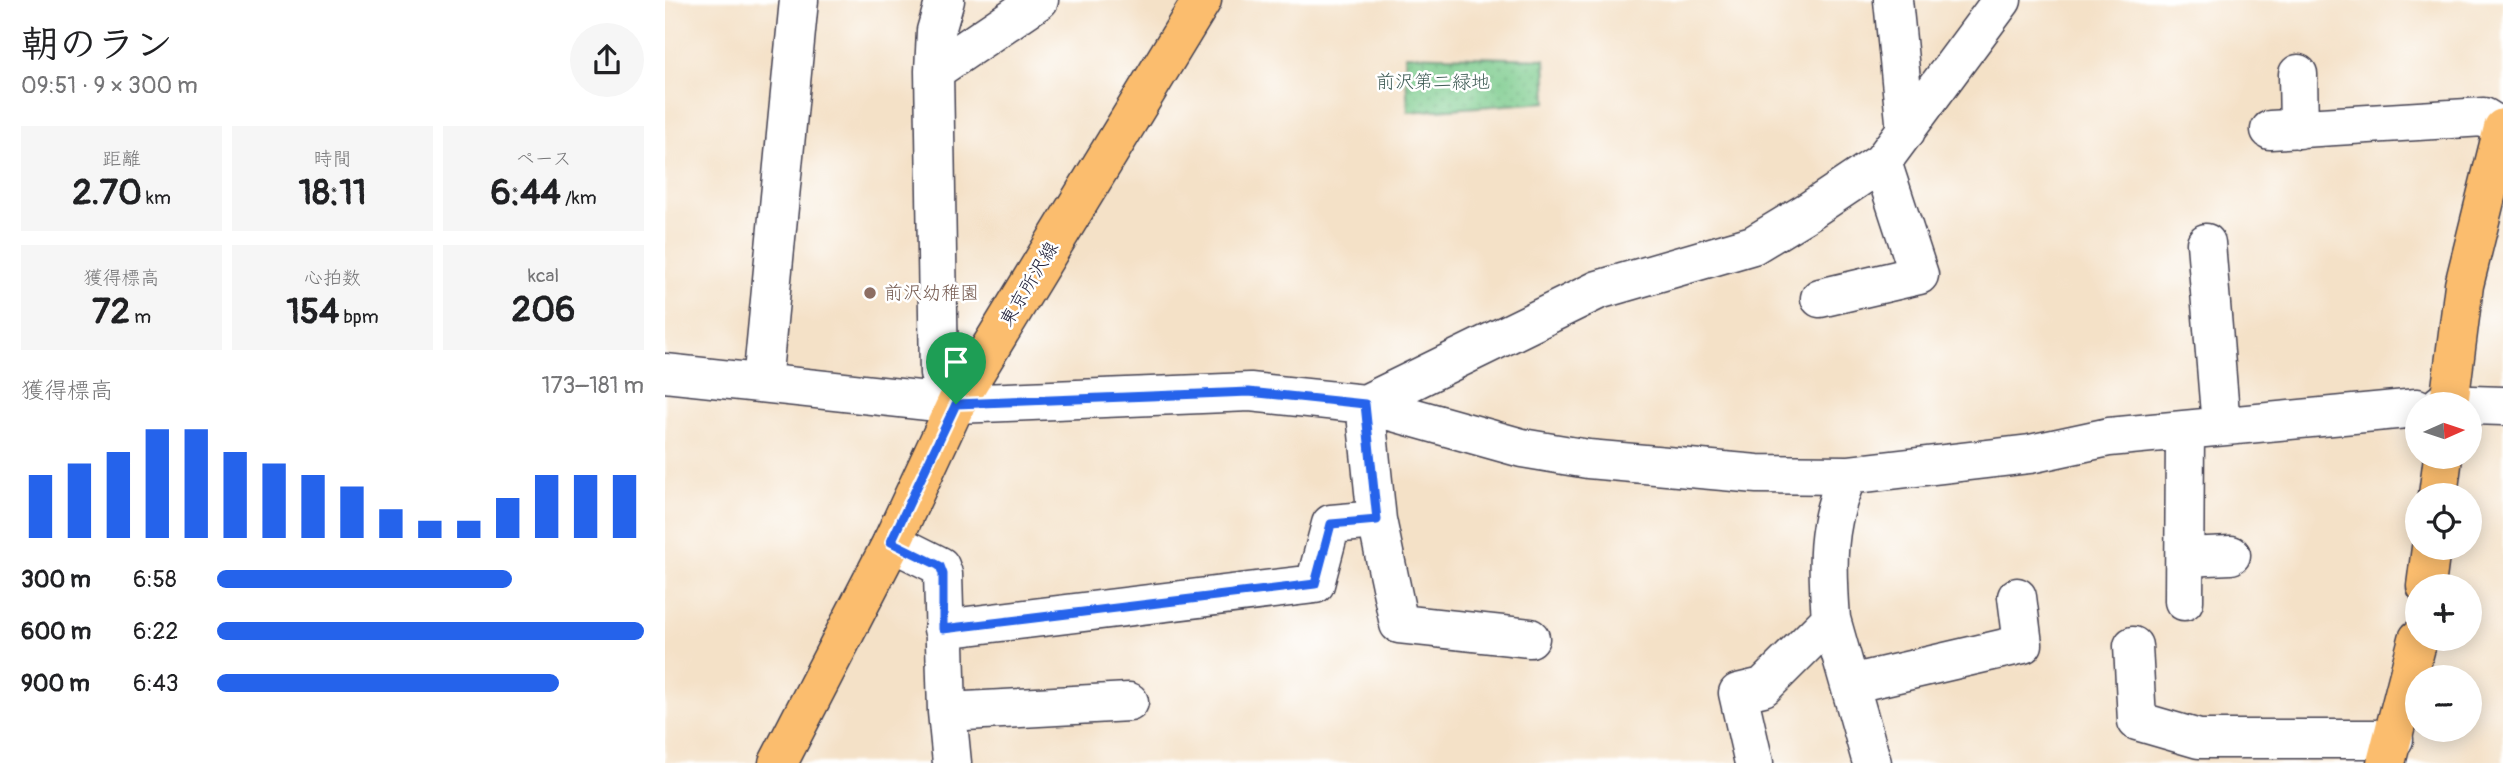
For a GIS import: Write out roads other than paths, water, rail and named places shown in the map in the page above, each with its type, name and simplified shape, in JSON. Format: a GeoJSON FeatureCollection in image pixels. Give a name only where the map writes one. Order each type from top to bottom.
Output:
{"type":"FeatureCollection","features":[{"type":"Feature","properties":{"kind":"main road","name":"東京所沢線"},"geometry":{"type":"LineString","coordinates":[[778,763],[891,542],[956,404],[1202,0]]}},
{"type":"Feature","properties":{"kind":"main road"},"geometry":{"type":"LineString","coordinates":[[2442,392],[2464,285],[2503,128]]}},
{"type":"Feature","properties":{"kind":"main road"},"geometry":{"type":"LineString","coordinates":[[2390,751],[2415,651]]}},
{"type":"Feature","properties":{"kind":"street"},"geometry":{"type":"LineString","coordinates":[[762,383],[799,0]]}},
{"type":"Feature","properties":{"kind":"street"},"geometry":{"type":"LineString","coordinates":[[945,0],[936,31],[934,71],[939,374],[956,404]]}},
{"type":"Feature","properties":{"kind":"street"},"geometry":{"type":"LineString","coordinates":[[934,71],[1039,0]]}},
{"type":"Feature","properties":{"kind":"street"},"geometry":{"type":"LineString","coordinates":[[1893,0],[1906,131]]}},
{"type":"Feature","properties":{"kind":"street"},"geometry":{"type":"LineString","coordinates":[[1365,404],[1598,290],[1753,245],[1882,162],[2002,0]]}},
{"type":"Feature","properties":{"kind":"street"},"geometry":{"type":"LineString","coordinates":[[2298,74],[2285,130],[2484,117],[2503,128]]}},
{"type":"Feature","properties":{"kind":"street"},"geometry":{"type":"LineString","coordinates":[[1820,298],[1919,275],[1882,162]]}},
{"type":"Feature","properties":{"kind":"street"},"geometry":{"type":"LineString","coordinates":[[2184,601],[2185,557],[2203,428],[2206,243]]}},
{"type":"Feature","properties":{"kind":"street"},"geometry":{"type":"LineString","coordinates":[[665,373],[956,404],[1249,392],[1365,404],[1522,448],[1588,459],[1757,474],[1848,475],[2030,454],[2109,437],[2405,408]]}},
{"type":"Feature","properties":{"kind":"street"},"geometry":{"type":"LineString","coordinates":[[1365,404],[1377,520],[1399,624],[1530,638]]}},
{"type":"Feature","properties":{"kind":"street"},"geometry":{"type":"LineString","coordinates":[[2482,406],[2503,406]]}},
{"type":"Feature","properties":{"kind":"street"},"geometry":{"type":"LineString","coordinates":[[1848,475],[1835,505],[1826,564],[1831,619],[1872,763]]}},
{"type":"Feature","properties":{"kind":"street"},"geometry":{"type":"LineString","coordinates":[[943,629],[1315,584],[1331,524],[1377,520]]}},
{"type":"Feature","properties":{"kind":"street"},"geometry":{"type":"LineString","coordinates":[[891,542],[940,566],[943,574],[943,629],[952,763]]}},
{"type":"Feature","properties":{"kind":"street"},"geometry":{"type":"LineString","coordinates":[[2185,557],[2231,555]]}},
{"type":"Feature","properties":{"kind":"street"},"geometry":{"type":"LineString","coordinates":[[1850,684],[2023,644],[2017,597]]}},
{"type":"Feature","properties":{"kind":"street"},"geometry":{"type":"LineString","coordinates":[[1754,763],[1738,693],[1763,687],[1831,619]]}},
{"type":"Feature","properties":{"kind":"street"},"geometry":{"type":"LineString","coordinates":[[2133,646],[2137,721],[2199,740],[2390,751]]}},
{"type":"Feature","properties":{"kind":"street"},"geometry":{"type":"LineString","coordinates":[[947,712],[1129,702]]}},
{"type":"Feature","properties":{"kind":"place","name":"前沢幼稚園"},"geometry":{"type":"Point","coordinates":[870,293]}},
{"type":"Feature","properties":{"kind":"park label","name":"前沢第二緑地"},"geometry":{"type":"Point","coordinates":[1433,82]}}]}
